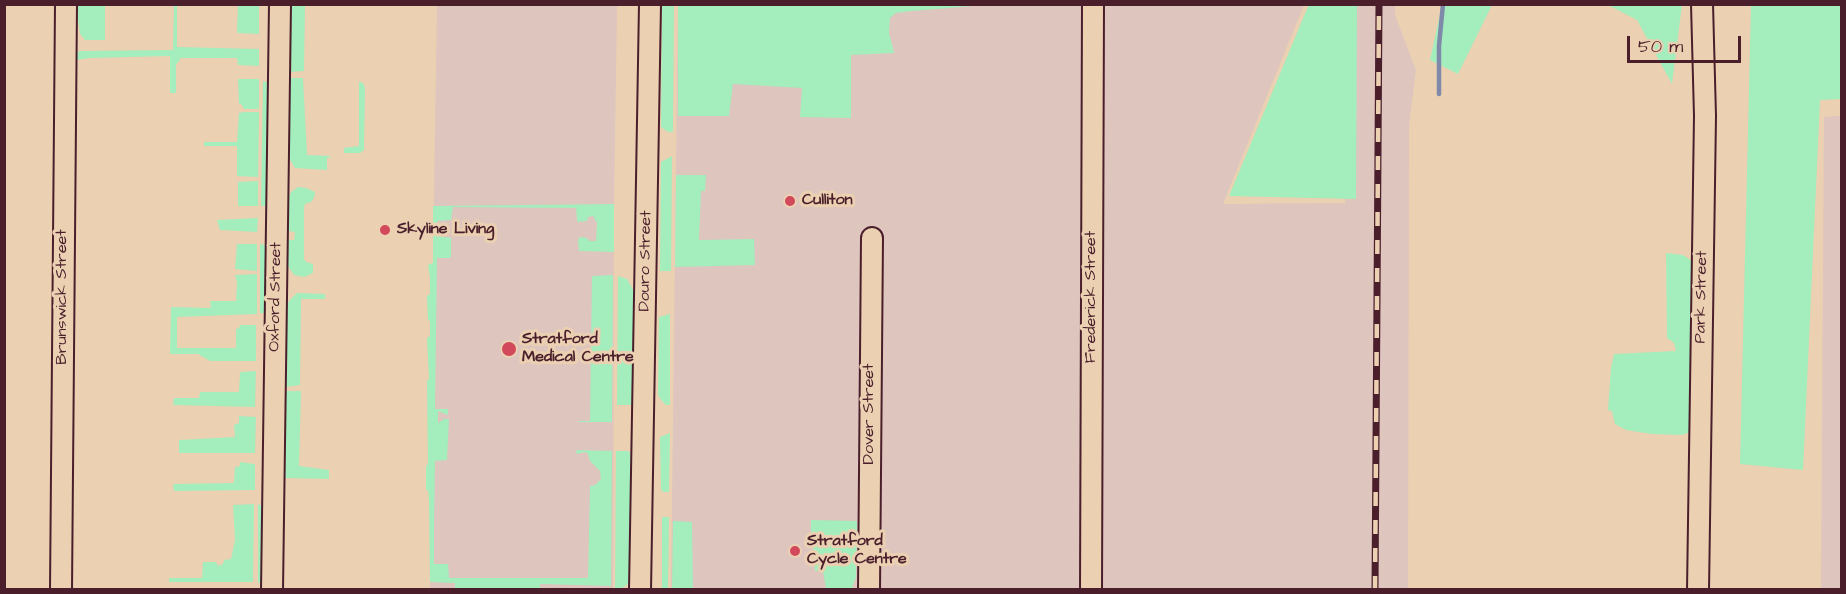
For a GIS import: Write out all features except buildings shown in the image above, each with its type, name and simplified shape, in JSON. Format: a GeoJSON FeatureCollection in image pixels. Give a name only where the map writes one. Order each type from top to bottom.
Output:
{"type":"FeatureCollection","features":[{"type":"Feature","properties":{"kind":"street","name":"Brunswick Street"},"geometry":{"type":"LineString","coordinates":[[61,590],[66,4]]}},
{"type":"Feature","properties":{"kind":"street","name":"Oxford Street"},"geometry":{"type":"LineString","coordinates":[[272,590],[280,4]]}},
{"type":"Feature","properties":{"kind":"street","name":"Douro Street"},"geometry":{"type":"LineString","coordinates":[[640,590],[650,4]]}},
{"type":"Feature","properties":{"kind":"street","name":"Frederick Street"},"geometry":{"type":"LineString","coordinates":[[1091,590],[1093,4]]}},
{"type":"Feature","properties":{"kind":"street","name":"Park Street"},"geometry":{"type":"LineString","coordinates":[[1698,590],[1705,116],[1702,4]]}},
{"type":"Feature","properties":{"kind":"street","name":"Dover Street"},"geometry":{"type":"LineString","coordinates":[[869,590],[872,238]]}},
{"type":"Feature","properties":{"kind":"shaded area"},"geometry":{"type":"Polygon","coordinates":[[[437,5],[617,5],[613,589],[430,590],[436,263],[433,257],[437,5]]]}},
{"type":"Feature","properties":{"kind":"shaded area"},"geometry":{"type":"Polygon","coordinates":[[[678,5],[1304,5],[1223,204],[1345,203],[1349,5],[1395,5],[1395,15],[1416,70],[1409,126],[1408,589],[671,590],[678,5]]]}},
{"type":"Feature","properties":{"kind":"shaded area"},"geometry":{"type":"Polygon","coordinates":[[[1841,116],[1842,589],[1821,590],[1824,117],[1841,116]]]}},
{"type":"Feature","properties":{"kind":"green space"},"geometry":{"type":"Polygon","coordinates":[[[678,4],[985,5],[896,13],[890,18],[889,33],[894,53],[851,55],[851,118],[800,117],[802,88],[733,84],[729,116],[678,116],[678,4]]]}},
{"type":"Feature","properties":{"kind":"green space"},"geometry":{"type":"Polygon","coordinates":[[[1309,4],[1357,5],[1356,199],[1229,196],[1309,4]]]}},
{"type":"Feature","properties":{"kind":"green space"},"geometry":{"type":"Polygon","coordinates":[[[76,5],[105,5],[105,40],[85,40],[80,34],[76,5]]]}},
{"type":"Feature","properties":{"kind":"green space"},"geometry":{"type":"Polygon","coordinates":[[[174,5],[177,5],[177,47],[259,49],[259,66],[238,65],[237,58],[181,58],[176,65],[176,93],[170,93],[170,56],[76,60],[76,52],[80,51],[173,50],[174,5]]]}},
{"type":"Feature","properties":{"kind":"green space"},"geometry":{"type":"Polygon","coordinates":[[[238,5],[259,5],[259,34],[237,33],[238,5]]]}},
{"type":"Feature","properties":{"kind":"green space"},"geometry":{"type":"Polygon","coordinates":[[[289,5],[305,5],[304,71],[289,72],[289,5]]]}},
{"type":"Feature","properties":{"kind":"green space"},"geometry":{"type":"Polygon","coordinates":[[[662,5],[674,5],[673,132],[668,132],[661,127],[662,5]]]}},
{"type":"Feature","properties":{"kind":"green space"},"geometry":{"type":"Polygon","coordinates":[[[1442,5],[1492,5],[1458,74],[1430,60],[1442,5]]]}},
{"type":"Feature","properties":{"kind":"green space"},"geometry":{"type":"Polygon","coordinates":[[[1608,5],[1682,5],[1672,84],[1637,20],[1608,5]]]}},
{"type":"Feature","properties":{"kind":"green space"},"geometry":{"type":"Polygon","coordinates":[[[1751,5],[1841,5],[1841,99],[1820,100],[1803,470],[1740,464],[1751,5]]]}},
{"type":"Feature","properties":{"kind":"green space"},"geometry":{"type":"Polygon","coordinates":[[[289,78],[303,78],[307,155],[332,156],[327,158],[327,170],[295,168],[288,156],[289,78]]]}},
{"type":"Feature","properties":{"kind":"green space"},"geometry":{"type":"Polygon","coordinates":[[[238,79],[259,79],[259,109],[244,109],[239,104],[238,79]]]}},
{"type":"Feature","properties":{"kind":"green space"},"geometry":{"type":"Polygon","coordinates":[[[263,81],[268,83],[267,206],[261,206],[263,81]]]}},
{"type":"Feature","properties":{"kind":"green space"},"geometry":{"type":"Polygon","coordinates":[[[359,82],[362,82],[365,87],[364,150],[360,153],[344,153],[344,148],[359,146],[359,82]]]}},
{"type":"Feature","properties":{"kind":"green space"},"geometry":{"type":"Polygon","coordinates":[[[259,112],[258,177],[237,176],[237,146],[204,146],[204,142],[237,142],[239,113],[259,112]]]}},
{"type":"Feature","properties":{"kind":"green space"},"geometry":{"type":"Polygon","coordinates":[[[672,156],[671,271],[660,271],[661,162],[672,156]]]}},
{"type":"Feature","properties":{"kind":"green space"},"geometry":{"type":"Polygon","coordinates":[[[676,175],[706,175],[705,191],[701,191],[699,240],[754,239],[755,265],[675,267],[676,175]]]}},
{"type":"Feature","properties":{"kind":"green space"},"geometry":{"type":"Polygon","coordinates":[[[258,181],[258,206],[238,206],[238,182],[258,181]]]}},
{"type":"Feature","properties":{"kind":"green space"},"geometry":{"type":"Polygon","coordinates":[[[298,187],[315,192],[314,198],[305,204],[304,208],[304,259],[313,264],[313,273],[304,277],[294,275],[287,265],[288,235],[289,240],[294,240],[295,232],[288,231],[288,199],[291,192],[298,187]]]}},
{"type":"Feature","properties":{"kind":"green space"},"geometry":{"type":"Polygon","coordinates":[[[614,204],[614,252],[579,251],[580,237],[596,241],[597,223],[593,216],[588,217],[587,221],[578,222],[576,208],[453,207],[451,220],[437,221],[437,236],[451,238],[451,256],[450,258],[437,258],[435,409],[448,409],[448,415],[438,411],[438,423],[449,419],[447,460],[435,461],[434,525],[434,564],[448,564],[449,578],[588,578],[590,486],[595,485],[601,479],[600,471],[590,461],[588,454],[585,452],[577,454],[576,450],[612,451],[611,586],[540,584],[540,589],[455,590],[455,583],[430,582],[429,499],[426,489],[427,381],[429,379],[427,338],[430,336],[427,296],[430,294],[428,265],[433,263],[433,206],[614,204]]]}},
{"type":"Feature","properties":{"kind":"green space"},"geometry":{"type":"Polygon","coordinates":[[[258,218],[257,232],[220,230],[217,220],[258,218]]]}},
{"type":"Feature","properties":{"kind":"green space"},"geometry":{"type":"Polygon","coordinates":[[[237,244],[257,244],[257,271],[235,269],[237,244]]]}},
{"type":"Feature","properties":{"kind":"green space"},"geometry":{"type":"Polygon","coordinates":[[[260,244],[266,245],[266,313],[260,313],[260,244]]]}},
{"type":"Feature","properties":{"kind":"green space"},"geometry":{"type":"Polygon","coordinates":[[[1666,253],[1683,255],[1698,265],[1698,417],[1690,432],[1682,435],[1626,430],[1615,424],[1612,411],[1608,410],[1614,354],[1676,351],[1674,343],[1667,338],[1666,253]]]}},
{"type":"Feature","properties":{"kind":"green space"},"geometry":{"type":"Polygon","coordinates":[[[257,274],[257,314],[177,317],[177,348],[236,348],[236,329],[240,325],[256,325],[256,361],[210,361],[198,354],[170,354],[171,307],[211,308],[210,301],[236,301],[235,275],[257,274]]]}},
{"type":"Feature","properties":{"kind":"green space"},"geometry":{"type":"Polygon","coordinates":[[[613,275],[612,422],[579,422],[590,421],[592,276],[613,275]]]}},
{"type":"Feature","properties":{"kind":"green space"},"geometry":{"type":"Polygon","coordinates":[[[618,276],[627,279],[635,293],[634,405],[617,405],[618,276]]]}},
{"type":"Feature","properties":{"kind":"green space"},"geometry":{"type":"Polygon","coordinates":[[[297,293],[325,294],[325,299],[301,299],[300,385],[286,387],[286,307],[297,293]]]}},
{"type":"Feature","properties":{"kind":"green space"},"geometry":{"type":"Polygon","coordinates":[[[670,314],[670,405],[666,405],[658,394],[659,317],[670,314]]]}},
{"type":"Feature","properties":{"kind":"green space"},"geometry":{"type":"Polygon","coordinates":[[[256,371],[255,407],[173,405],[174,398],[199,398],[200,392],[239,392],[240,372],[256,371]]]}},
{"type":"Feature","properties":{"kind":"green space"},"geometry":{"type":"Polygon","coordinates":[[[286,391],[301,391],[299,466],[329,470],[329,479],[285,478],[286,391]]]}},
{"type":"Feature","properties":{"kind":"green space"},"geometry":{"type":"Polygon","coordinates":[[[239,416],[256,417],[255,453],[179,453],[179,440],[235,437],[234,425],[239,423],[239,416]]]}},
{"type":"Feature","properties":{"kind":"green space"},"geometry":{"type":"Polygon","coordinates":[[[670,433],[669,492],[663,492],[661,489],[660,437],[670,433]]]}},
{"type":"Feature","properties":{"kind":"green space"},"geometry":{"type":"Polygon","coordinates":[[[616,451],[629,451],[633,462],[629,583],[615,589],[616,451]]]}},
{"type":"Feature","properties":{"kind":"green space"},"geometry":{"type":"Polygon","coordinates":[[[240,462],[255,464],[255,490],[174,491],[173,484],[234,483],[235,467],[240,466],[240,462]]]}},
{"type":"Feature","properties":{"kind":"green space"},"geometry":{"type":"Polygon","coordinates":[[[254,504],[253,582],[169,582],[169,578],[202,578],[203,562],[216,562],[218,566],[223,564],[224,560],[231,559],[235,540],[233,505],[254,504]]]}},
{"type":"Feature","properties":{"kind":"green space"},"geometry":{"type":"Polygon","coordinates":[[[258,504],[264,507],[263,581],[258,583],[258,504]]]}},
{"type":"Feature","properties":{"kind":"green space"},"geometry":{"type":"Polygon","coordinates":[[[662,517],[669,517],[668,589],[662,589],[662,517]]]}},
{"type":"Feature","properties":{"kind":"green space"},"geometry":{"type":"Polygon","coordinates":[[[811,520],[857,521],[856,577],[852,588],[826,589],[823,571],[815,571],[813,548],[811,548],[811,520]]]}},
{"type":"Feature","properties":{"kind":"green space"},"geometry":{"type":"Polygon","coordinates":[[[673,521],[692,522],[693,589],[672,589],[673,521]]]}},
{"type":"Feature","properties":{"kind":"waterway"},"geometry":{"type":"LineString","coordinates":[[1439,94],[1439,46],[1443,4]]}},
{"type":"Feature","properties":{"kind":"railway"},"geometry":{"type":"LineString","coordinates":[[1375,590],[1379,4]]}},
{"type":"Feature","properties":{"kind":"place","name":"Culliton"},"geometry":{"type":"Point","coordinates":[790,201]}},
{"type":"Feature","properties":{"kind":"place","name":"Skyline Living"},"geometry":{"type":"Point","coordinates":[385,230]}},
{"type":"Feature","properties":{"kind":"place","name":"Stratford Medical Centre"},"geometry":{"type":"Point","coordinates":[509,349]}},
{"type":"Feature","properties":{"kind":"place","name":"Stratford Cycle Centre"},"geometry":{"type":"Point","coordinates":[795,551]}}]}
